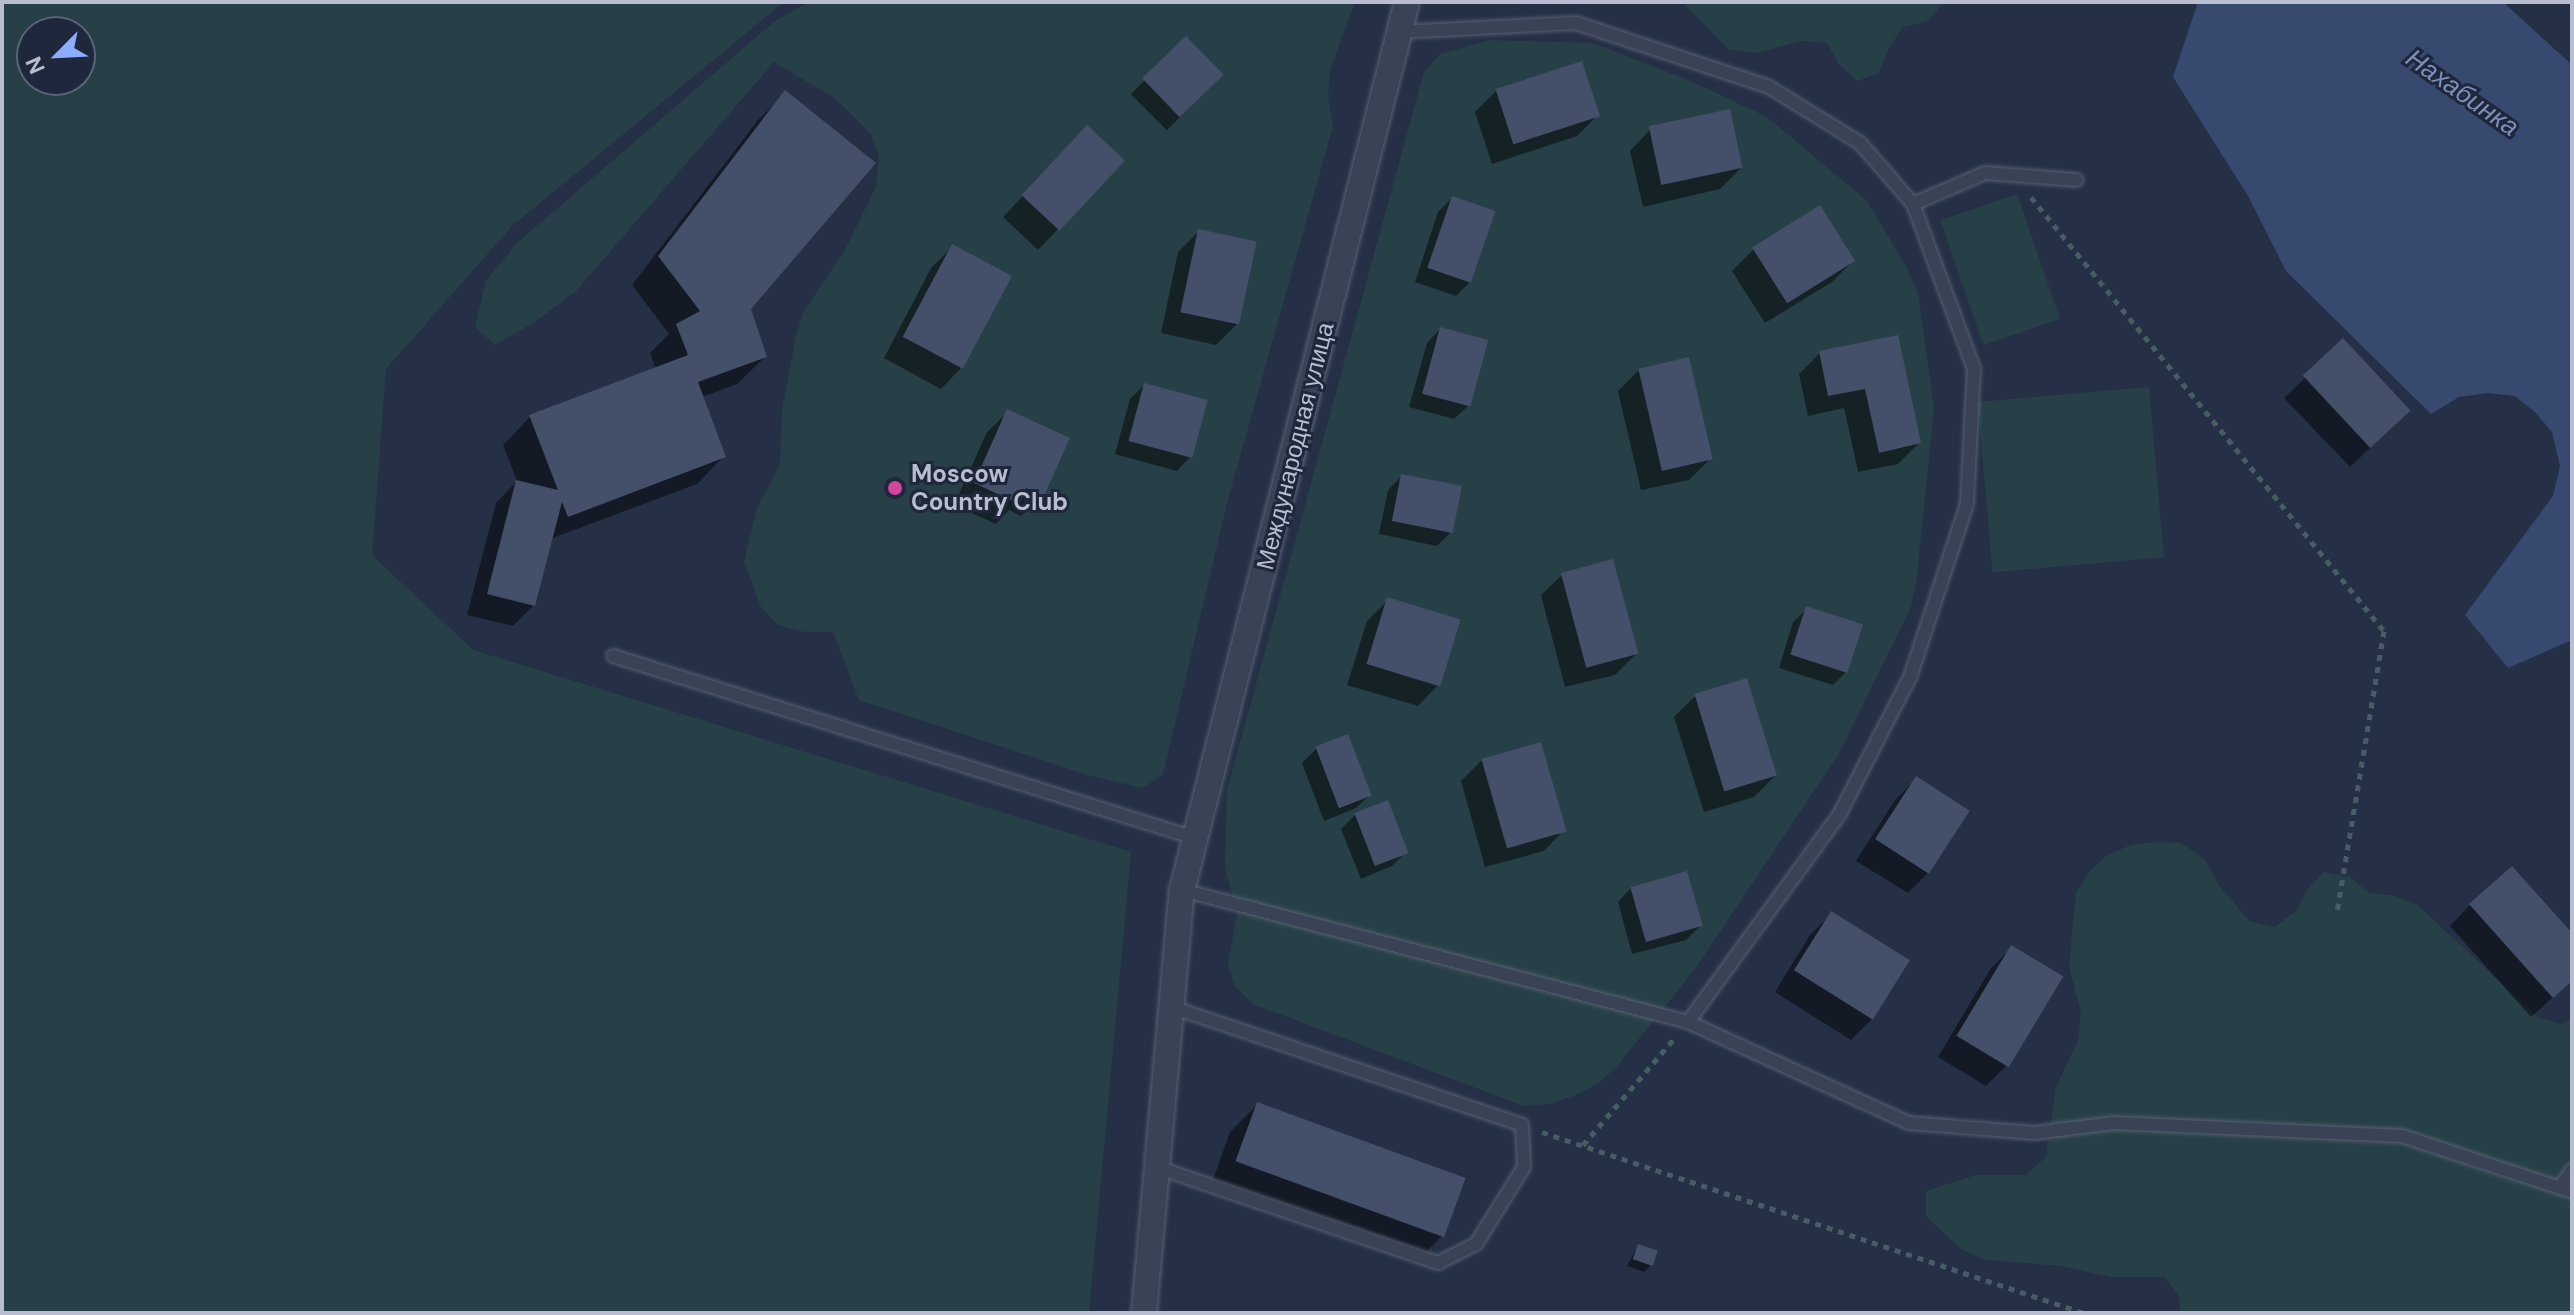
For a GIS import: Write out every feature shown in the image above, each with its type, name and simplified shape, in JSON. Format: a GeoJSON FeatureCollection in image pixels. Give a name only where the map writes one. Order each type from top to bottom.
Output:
{"type":"FeatureCollection","features":[{"type":"Feature","properties":{"kind":"street","name":"Международная улица"},"geometry":{"type":"LineString","coordinates":[[1144,1313],[1182,890],[1407,2]]}},
{"type":"Feature","properties":{"kind":"lane"},"geometry":{"type":"LineString","coordinates":[[1400,32],[1576,23],[1769,87],[1860,143],[1913,204],[1974,369],[1967,504],[1910,677],[1839,815],[1688,1022]]}},
{"type":"Feature","properties":{"kind":"lane"},"geometry":{"type":"LineString","coordinates":[[1913,204],[1985,173],[2077,180]]}},
{"type":"Feature","properties":{"kind":"lane"},"geometry":{"type":"LineString","coordinates":[[613,656],[1195,838]]}},
{"type":"Feature","properties":{"kind":"lane"},"geometry":{"type":"LineString","coordinates":[[1182,890],[1688,1022],[1909,1123],[2034,1133],[2114,1123],[2402,1136],[2566,1190],[2572,1170]]}},
{"type":"Feature","properties":{"kind":"lane"},"geometry":{"type":"LineString","coordinates":[[1159,1168],[1438,1263],[1476,1244],[1524,1167],[1522,1125],[1172,1007]]}},
{"type":"Feature","properties":{"kind":"path"},"geometry":{"type":"LineString","coordinates":[[2013,174],[2384,631],[2337,911]]}},
{"type":"Feature","properties":{"kind":"path"},"geometry":{"type":"LineString","coordinates":[[1583,1145],[1688,1022]]}},
{"type":"Feature","properties":{"kind":"path"},"geometry":{"type":"LineString","coordinates":[[1522,1125],[2084,1313]]}},
{"type":"Feature","properties":{"kind":"green space"},"geometry":{"type":"Polygon","coordinates":[[[2,2],[784,2],[513,225],[386,369],[372,555],[473,650],[1131,852],[1089,1313],[2,1313],[2,2]]]}},
{"type":"Feature","properties":{"kind":"green space"},"geometry":{"type":"Polygon","coordinates":[[[808,2],[1355,2],[1330,70],[1328,97],[1333,126],[1228,499],[1163,774],[1143,788],[1091,776],[859,700],[833,632],[805,632],[778,625],[761,607],[744,562],[757,508],[780,464],[782,410],[796,336],[804,311],[844,252],[876,187],[879,156],[871,134],[836,99],[774,62],[576,291],[536,321],[495,345],[475,327],[486,281],[517,243],[774,22],[808,2]]]}},
{"type":"Feature","properties":{"kind":"green space"},"geometry":{"type":"Polygon","coordinates":[[[1682,2],[1944,2],[1928,21],[1903,27],[1888,49],[1879,73],[1857,81],[1839,64],[1827,43],[1802,41],[1755,53],[1728,49],[1682,2]]]}},
{"type":"Feature","properties":{"kind":"green space"},"geometry":{"type":"Polygon","coordinates":[[[1490,40],[1593,43],[1693,82],[1767,117],[1867,201],[1907,268],[1918,293],[1934,408],[1916,584],[1910,610],[1838,755],[1695,969],[1617,1066],[1599,1083],[1576,1095],[1549,1104],[1524,1106],[1253,1004],[1235,986],[1228,964],[1237,913],[1225,867],[1227,790],[1424,72],[1440,54],[1490,40]]]}},
{"type":"Feature","properties":{"kind":"green space"},"geometry":{"type":"Polygon","coordinates":[[[2017,194],[2060,319],[1983,345],[1940,220],[2017,194]]]}},
{"type":"Feature","properties":{"kind":"green space"},"geometry":{"type":"Polygon","coordinates":[[[2149,387],[2164,557],[1993,572],[1978,402],[2149,387]]]}},
{"type":"Feature","properties":{"kind":"green space"},"geometry":{"type":"Polygon","coordinates":[[[2181,843],[2205,859],[2217,883],[2249,921],[2275,927],[2297,910],[2307,890],[2324,872],[2350,877],[2369,893],[2395,896],[2418,905],[2537,1017],[2561,1024],[2572,1019],[2572,1313],[2180,1313],[2179,1295],[2164,1277],[2110,1277],[2062,1266],[1986,1260],[1962,1250],[1926,1216],[1926,1191],[1976,1175],[2026,1175],[2046,1157],[2056,1087],[2078,1041],[2081,1013],[2069,966],[2076,893],[2089,872],[2107,855],[2131,845],[2181,843]]]}},
{"type":"Feature","properties":{"kind":"water","name":"Нахабинка"},"geometry":{"type":"Polygon","coordinates":[[[2198,2],[2503,2],[2572,65],[2572,640],[2508,668],[2465,615],[2553,496],[2560,466],[2552,432],[2536,413],[2515,396],[2488,393],[2459,397],[2431,414],[2286,271],[2248,196],[2173,77],[2198,2]]]}},
{"type":"Feature","properties":{"kind":"building"},"geometry":{"type":"Polygon","coordinates":[[[1186,36],[1224,75],[1180,117],[1142,78],[1186,36]]]}},
{"type":"Feature","properties":{"kind":"building"},"geometry":{"type":"Polygon","coordinates":[[[1582,61],[1600,116],[1513,144],[1495,89],[1582,61]]]}},
{"type":"Feature","properties":{"kind":"building"},"geometry":{"type":"Polygon","coordinates":[[[785,90],[876,163],[751,309],[767,357],[698,382],[726,457],[568,517],[562,502],[535,606],[487,594],[516,480],[558,490],[529,415],[688,355],[676,324],[700,311],[658,256],[785,90]]]}},
{"type":"Feature","properties":{"kind":"building"},"geometry":{"type":"Polygon","coordinates":[[[1730,109],[1742,168],[1661,185],[1649,126],[1730,109]]]}},
{"type":"Feature","properties":{"kind":"building"},"geometry":{"type":"Polygon","coordinates":[[[1087,125],[1125,160],[1060,231],[1022,195],[1087,125]]]}},
{"type":"Feature","properties":{"kind":"building"},"geometry":{"type":"Polygon","coordinates":[[[1452,196],[1495,211],[1471,283],[1427,268],[1452,196]]]}},
{"type":"Feature","properties":{"kind":"building"},"geometry":{"type":"Polygon","coordinates":[[[1820,205],[1855,261],[1787,303],[1752,247],[1820,205]]]}},
{"type":"Feature","properties":{"kind":"building"},"geometry":{"type":"Polygon","coordinates":[[[1198,229],[1257,241],[1239,325],[1180,312],[1198,229]]]}},
{"type":"Feature","properties":{"kind":"building"},"geometry":{"type":"Polygon","coordinates":[[[952,244],[1012,276],[963,369],[903,337],[952,244]]]}},
{"type":"Feature","properties":{"kind":"building"},"geometry":{"type":"Polygon","coordinates":[[[1440,327],[1488,340],[1470,407],[1422,394],[1440,327]]]}},
{"type":"Feature","properties":{"kind":"building"},"geometry":{"type":"Polygon","coordinates":[[[1898,335],[1921,443],[1879,453],[1865,389],[1828,396],[1819,351],[1898,335]]]}},
{"type":"Feature","properties":{"kind":"building"},"geometry":{"type":"Polygon","coordinates":[[[2343,338],[2411,410],[2370,448],[2303,376],[2343,338]]]}},
{"type":"Feature","properties":{"kind":"building"},"geometry":{"type":"Polygon","coordinates":[[[1689,357],[1713,459],[1662,471],[1638,369],[1689,357]]]}},
{"type":"Feature","properties":{"kind":"building"},"geometry":{"type":"Polygon","coordinates":[[[1144,383],[1208,400],[1192,458],[1128,441],[1144,383]]]}},
{"type":"Feature","properties":{"kind":"building"},"geometry":{"type":"Polygon","coordinates":[[[1007,409],[1070,438],[1044,496],[1026,488],[1019,504],[974,483],[1007,409]]]}},
{"type":"Feature","properties":{"kind":"building"},"geometry":{"type":"Polygon","coordinates":[[[1401,474],[1462,486],[1453,533],[1392,521],[1401,474]]]}},
{"type":"Feature","properties":{"kind":"building"},"geometry":{"type":"Polygon","coordinates":[[[1613,559],[1638,654],[1586,668],[1561,573],[1613,559]]]}},
{"type":"Feature","properties":{"kind":"building"},"geometry":{"type":"Polygon","coordinates":[[[1387,597],[1461,620],[1440,686],[1367,664],[1387,597]]]}},
{"type":"Feature","properties":{"kind":"building"},"geometry":{"type":"Polygon","coordinates":[[[1806,606],[1863,625],[1847,673],[1790,655],[1806,606]]]}},
{"type":"Feature","properties":{"kind":"building"},"geometry":{"type":"Polygon","coordinates":[[[1747,678],[1777,776],[1724,792],[1694,694],[1747,678]]]}},
{"type":"Feature","properties":{"kind":"building"},"geometry":{"type":"Polygon","coordinates":[[[1348,734],[1372,796],[1339,808],[1315,747],[1348,734]]]}},
{"type":"Feature","properties":{"kind":"building"},"geometry":{"type":"Polygon","coordinates":[[[1541,742],[1567,831],[1507,848],[1481,759],[1541,742]]]}},
{"type":"Feature","properties":{"kind":"building"},"geometry":{"type":"Polygon","coordinates":[[[1916,776],[1970,811],[1929,874],[1875,839],[1916,776]]]}},
{"type":"Feature","properties":{"kind":"building"},"geometry":{"type":"Polygon","coordinates":[[[1388,800],[1408,853],[1375,866],[1354,813],[1388,800]]]}},
{"type":"Feature","properties":{"kind":"building"},"geometry":{"type":"Polygon","coordinates":[[[2512,866],[2572,933],[2572,981],[2553,998],[2469,904],[2512,866]]]}},
{"type":"Feature","properties":{"kind":"building"},"geometry":{"type":"Polygon","coordinates":[[[1687,871],[1703,926],[1646,942],[1630,887],[1687,871]]]}},
{"type":"Feature","properties":{"kind":"building"},"geometry":{"type":"Polygon","coordinates":[[[1831,911],[1910,960],[1873,1020],[1794,970],[1831,911]]]}},
{"type":"Feature","properties":{"kind":"building"},"geometry":{"type":"Polygon","coordinates":[[[2011,945],[2063,976],[2009,1067],[1956,1036],[2011,945]]]}},
{"type":"Feature","properties":{"kind":"building"},"geometry":{"type":"Polygon","coordinates":[[[1257,1102],[1466,1178],[1444,1237],[1235,1161],[1257,1102]]]}},
{"type":"Feature","properties":{"kind":"building"},"geometry":{"type":"Polygon","coordinates":[[[1638,1244],[1658,1251],[1653,1266],[1633,1259],[1638,1244]]]}},
{"type":"Feature","properties":{"kind":"place","name":"Moscow Country Club"},"geometry":{"type":"Point","coordinates":[895,488]}}]}
